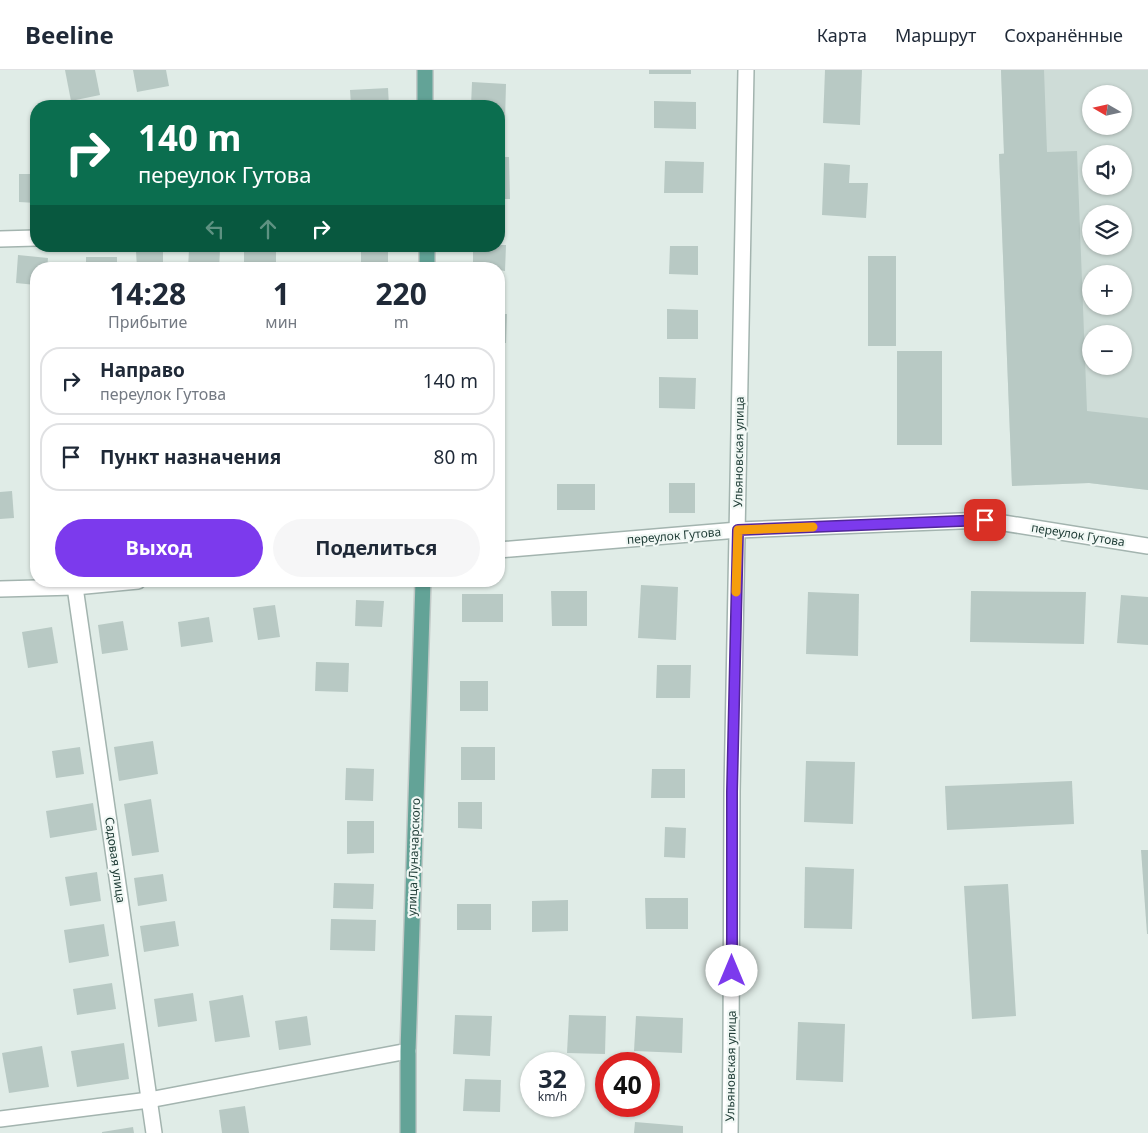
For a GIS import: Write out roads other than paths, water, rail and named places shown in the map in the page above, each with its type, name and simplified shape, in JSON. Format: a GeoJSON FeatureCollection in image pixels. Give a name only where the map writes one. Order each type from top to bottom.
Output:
{"type":"FeatureCollection","features":[{"type":"Feature","properties":{"kind":"main road"},"geometry":{"type":"LineString","coordinates":[[425,70],[426,100]]}},
{"type":"Feature","properties":{"kind":"main road","name":"улица Луначарского"},"geometry":{"type":"LineString","coordinates":[[408,1133],[408,1051],[423,587]]}},
{"type":"Feature","properties":{"kind":"street","name":"Ульяновская улица"},"geometry":{"type":"LineString","coordinates":[[730,1133],[732,782],[746,70]]}},
{"type":"Feature","properties":{"kind":"street"},"geometry":{"type":"LineString","coordinates":[[0,239],[30,238]]}},
{"type":"Feature","properties":{"kind":"street","name":"переулок Гутова"},"geometry":{"type":"LineString","coordinates":[[505,549],[738,530],[985,520],[1148,546]]}},
{"type":"Feature","properties":{"kind":"street"},"geometry":{"type":"LineString","coordinates":[[0,589],[75,587]]}},
{"type":"Feature","properties":{"kind":"street","name":"Садовая улица"},"geometry":{"type":"LineString","coordinates":[[75,587],[154,1133]]}},
{"type":"Feature","properties":{"kind":"street"},"geometry":{"type":"LineString","coordinates":[[0,1119],[149,1100],[408,1051]]}}]}
